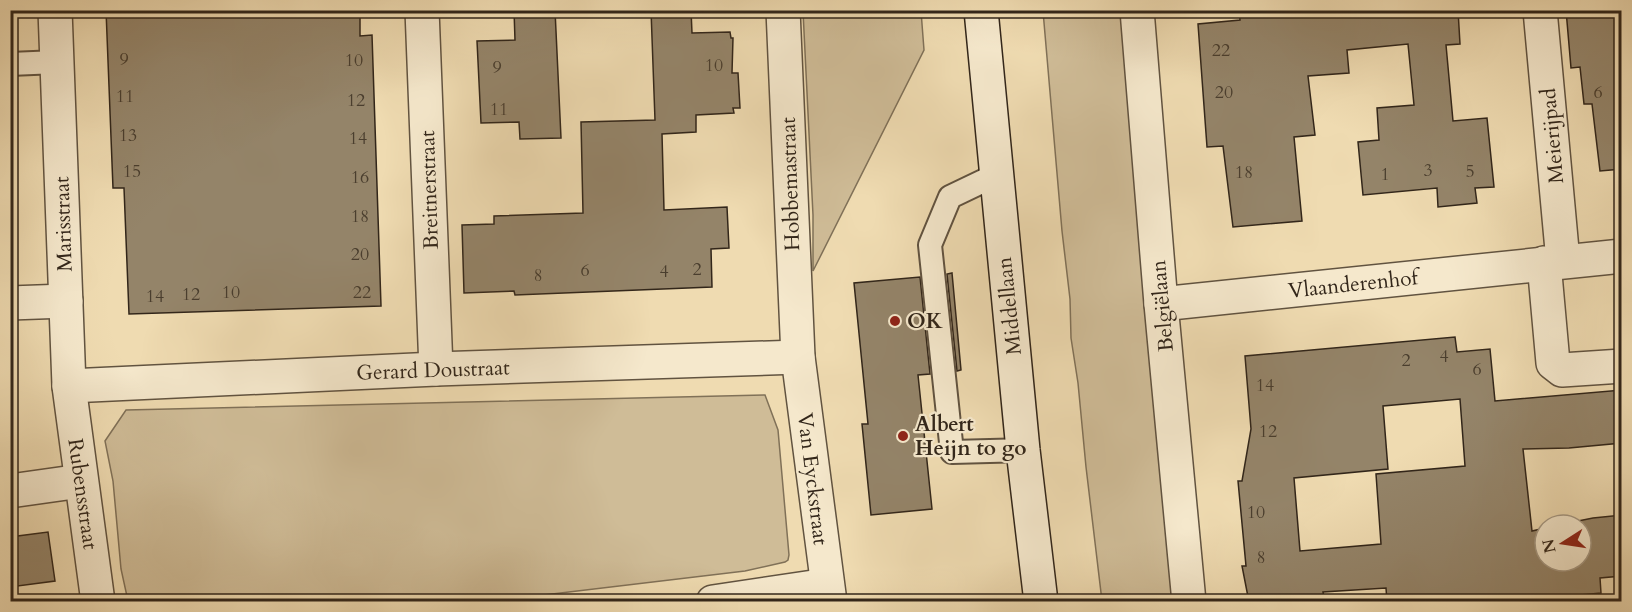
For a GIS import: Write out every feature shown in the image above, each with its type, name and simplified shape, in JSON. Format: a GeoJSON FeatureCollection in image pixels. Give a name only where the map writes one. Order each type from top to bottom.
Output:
{"type":"FeatureCollection","features":[{"type":"Feature","properties":{"kind":"street","name":"Marisstraat"},"geometry":{"type":"LineString","coordinates":[[55,10],[69,386]]}},
{"type":"Feature","properties":{"kind":"street","name":"Breitnerstraat"},"geometry":{"type":"LineString","coordinates":[[422,10],[436,369]]}},
{"type":"Feature","properties":{"kind":"street","name":"Hobbemastraat"},"geometry":{"type":"LineString","coordinates":[[783,10],[798,357]]}},
{"type":"Feature","properties":{"kind":"street","name":"Middellaan"},"geometry":{"type":"LineString","coordinates":[[981,10],[1023,450],[1041,602]]}},
{"type":"Feature","properties":{"kind":"street","name":"Belgiëlaan"},"geometry":{"type":"LineString","coordinates":[[1137,10],[1161,304],[1189,602]]}},
{"type":"Feature","properties":{"kind":"street","name":"Meierijpad"},"geometry":{"type":"LineString","coordinates":[[1540,10],[1554,262]]}},
{"type":"Feature","properties":{"kind":"street","name":"Vlaanderenhof"},"geometry":{"type":"LineString","coordinates":[[1161,304],[1622,256]]}},
{"type":"Feature","properties":{"kind":"street"},"geometry":{"type":"LineString","coordinates":[[1554,262],[1553,363],[1562,370],[1622,366]]}},
{"type":"Feature","properties":{"kind":"street"},"geometry":{"type":"LineString","coordinates":[[10,303],[66,301]]}},
{"type":"Feature","properties":{"kind":"street","name":"Gerard Doustraat"},"geometry":{"type":"LineString","coordinates":[[69,386],[436,369],[798,357]]}},
{"type":"Feature","properties":{"kind":"street","name":"Van Eyckstraat"},"geometry":{"type":"LineString","coordinates":[[798,357],[828,593]]}},
{"type":"Feature","properties":{"kind":"street","name":"Rubensstraat"},"geometry":{"type":"LineString","coordinates":[[69,386],[98,602]]}},
{"type":"Feature","properties":{"kind":"street"},"geometry":{"type":"LineString","coordinates":[[10,491],[81,481]]}},
{"type":"Feature","properties":{"kind":"street"},"geometry":{"type":"LineString","coordinates":[[713,602],[828,593]]}},
{"type":"Feature","properties":{"kind":"lane"},"geometry":{"type":"LineString","coordinates":[[10,64],[57,62]]}},
{"type":"Feature","properties":{"kind":"lane"},"geometry":{"type":"LineString","coordinates":[[996,175],[950,197],[930,245],[952,452],[1023,450]]}},
{"type":"Feature","properties":{"kind":"shaded area"},"geometry":{"type":"Polygon","coordinates":[[[803,11],[921,11],[924,50],[813,271],[813,215],[803,11]]]}},
{"type":"Feature","properties":{"kind":"shaded area"},"geometry":{"type":"Polygon","coordinates":[[[1043,11],[1122,11],[1174,601],[1102,601],[1071,338],[1070,299],[1043,11]]]}},
{"type":"Feature","properties":{"kind":"shaded area"},"geometry":{"type":"Polygon","coordinates":[[[765,395],[778,430],[789,555],[785,562],[745,571],[485,602],[128,601],[121,569],[113,481],[105,441],[126,410],[765,395]]]}},
{"type":"Feature","properties":{"kind":"building"},"geometry":{"type":"Polygon","coordinates":[[[106,10],[360,10],[360,36],[372,35],[381,306],[129,314],[124,188],[113,188],[106,10]]]}},
{"type":"Feature","properties":{"kind":"building"},"geometry":{"type":"Polygon","coordinates":[[[514,10],[555,10],[561,138],[520,139],[519,122],[481,123],[477,41],[515,40],[514,10]]]}},
{"type":"Feature","properties":{"kind":"building"},"geometry":{"type":"Polygon","coordinates":[[[651,10],[691,10],[692,33],[730,32],[733,38],[732,73],[738,73],[740,108],[733,108],[734,113],[696,115],[696,132],[662,134],[664,210],[727,207],[729,248],[711,249],[712,287],[515,295],[514,291],[464,293],[462,225],[494,224],[494,216],[583,213],[581,122],[655,120],[651,10]]]}},
{"type":"Feature","properties":{"kind":"building"},"geometry":{"type":"Polygon","coordinates":[[[1239,10],[1458,10],[1460,44],[1446,45],[1453,121],[1487,118],[1494,187],[1475,188],[1477,203],[1438,207],[1437,188],[1363,195],[1358,142],[1379,140],[1377,108],[1414,105],[1408,44],[1347,50],[1349,73],[1308,76],[1315,135],[1294,137],[1302,221],[1233,227],[1223,146],[1207,147],[1198,24],[1240,20],[1239,10]]]}},
{"type":"Feature","properties":{"kind":"building"},"geometry":{"type":"Polygon","coordinates":[[[1566,10],[1622,10],[1622,169],[1600,171],[1592,104],[1584,104],[1580,67],[1571,68],[1566,10]]]}},
{"type":"Feature","properties":{"kind":"building"},"geometry":{"type":"Polygon","coordinates":[[[952,273],[961,370],[957,371],[947,274],[952,273]]]}},
{"type":"Feature","properties":{"kind":"building"},"geometry":{"type":"Polygon","coordinates":[[[920,277],[930,374],[918,375],[932,509],[871,515],[862,424],[868,424],[854,283],[920,277]]]}},
{"type":"Feature","properties":{"kind":"building"},"geometry":{"type":"Polygon","coordinates":[[[1455,337],[1457,352],[1490,349],[1495,401],[1622,390],[1622,443],[1523,449],[1533,531],[1533,573],[1593,573],[1593,518],[1622,515],[1622,576],[1600,578],[1601,593],[1509,602],[1387,602],[1386,588],[1323,592],[1324,597],[1304,599],[1304,602],[1249,602],[1242,566],[1246,566],[1238,481],[1242,481],[1251,429],[1245,356],[1455,337]],[[1460,399],[1383,406],[1388,469],[1294,478],[1300,551],[1381,544],[1376,474],[1465,466],[1460,399]]]}},
{"type":"Feature","properties":{"kind":"building"},"geometry":{"type":"Polygon","coordinates":[[[48,532],[55,581],[10,587],[10,537],[48,532]]]}},
{"type":"Feature","properties":{"kind":"place","name":"OK"},"geometry":{"type":"Point","coordinates":[895,321]}},
{"type":"Feature","properties":{"kind":"place","name":"Albert Heijn to go"},"geometry":{"type":"Point","coordinates":[903,436]}}]}
